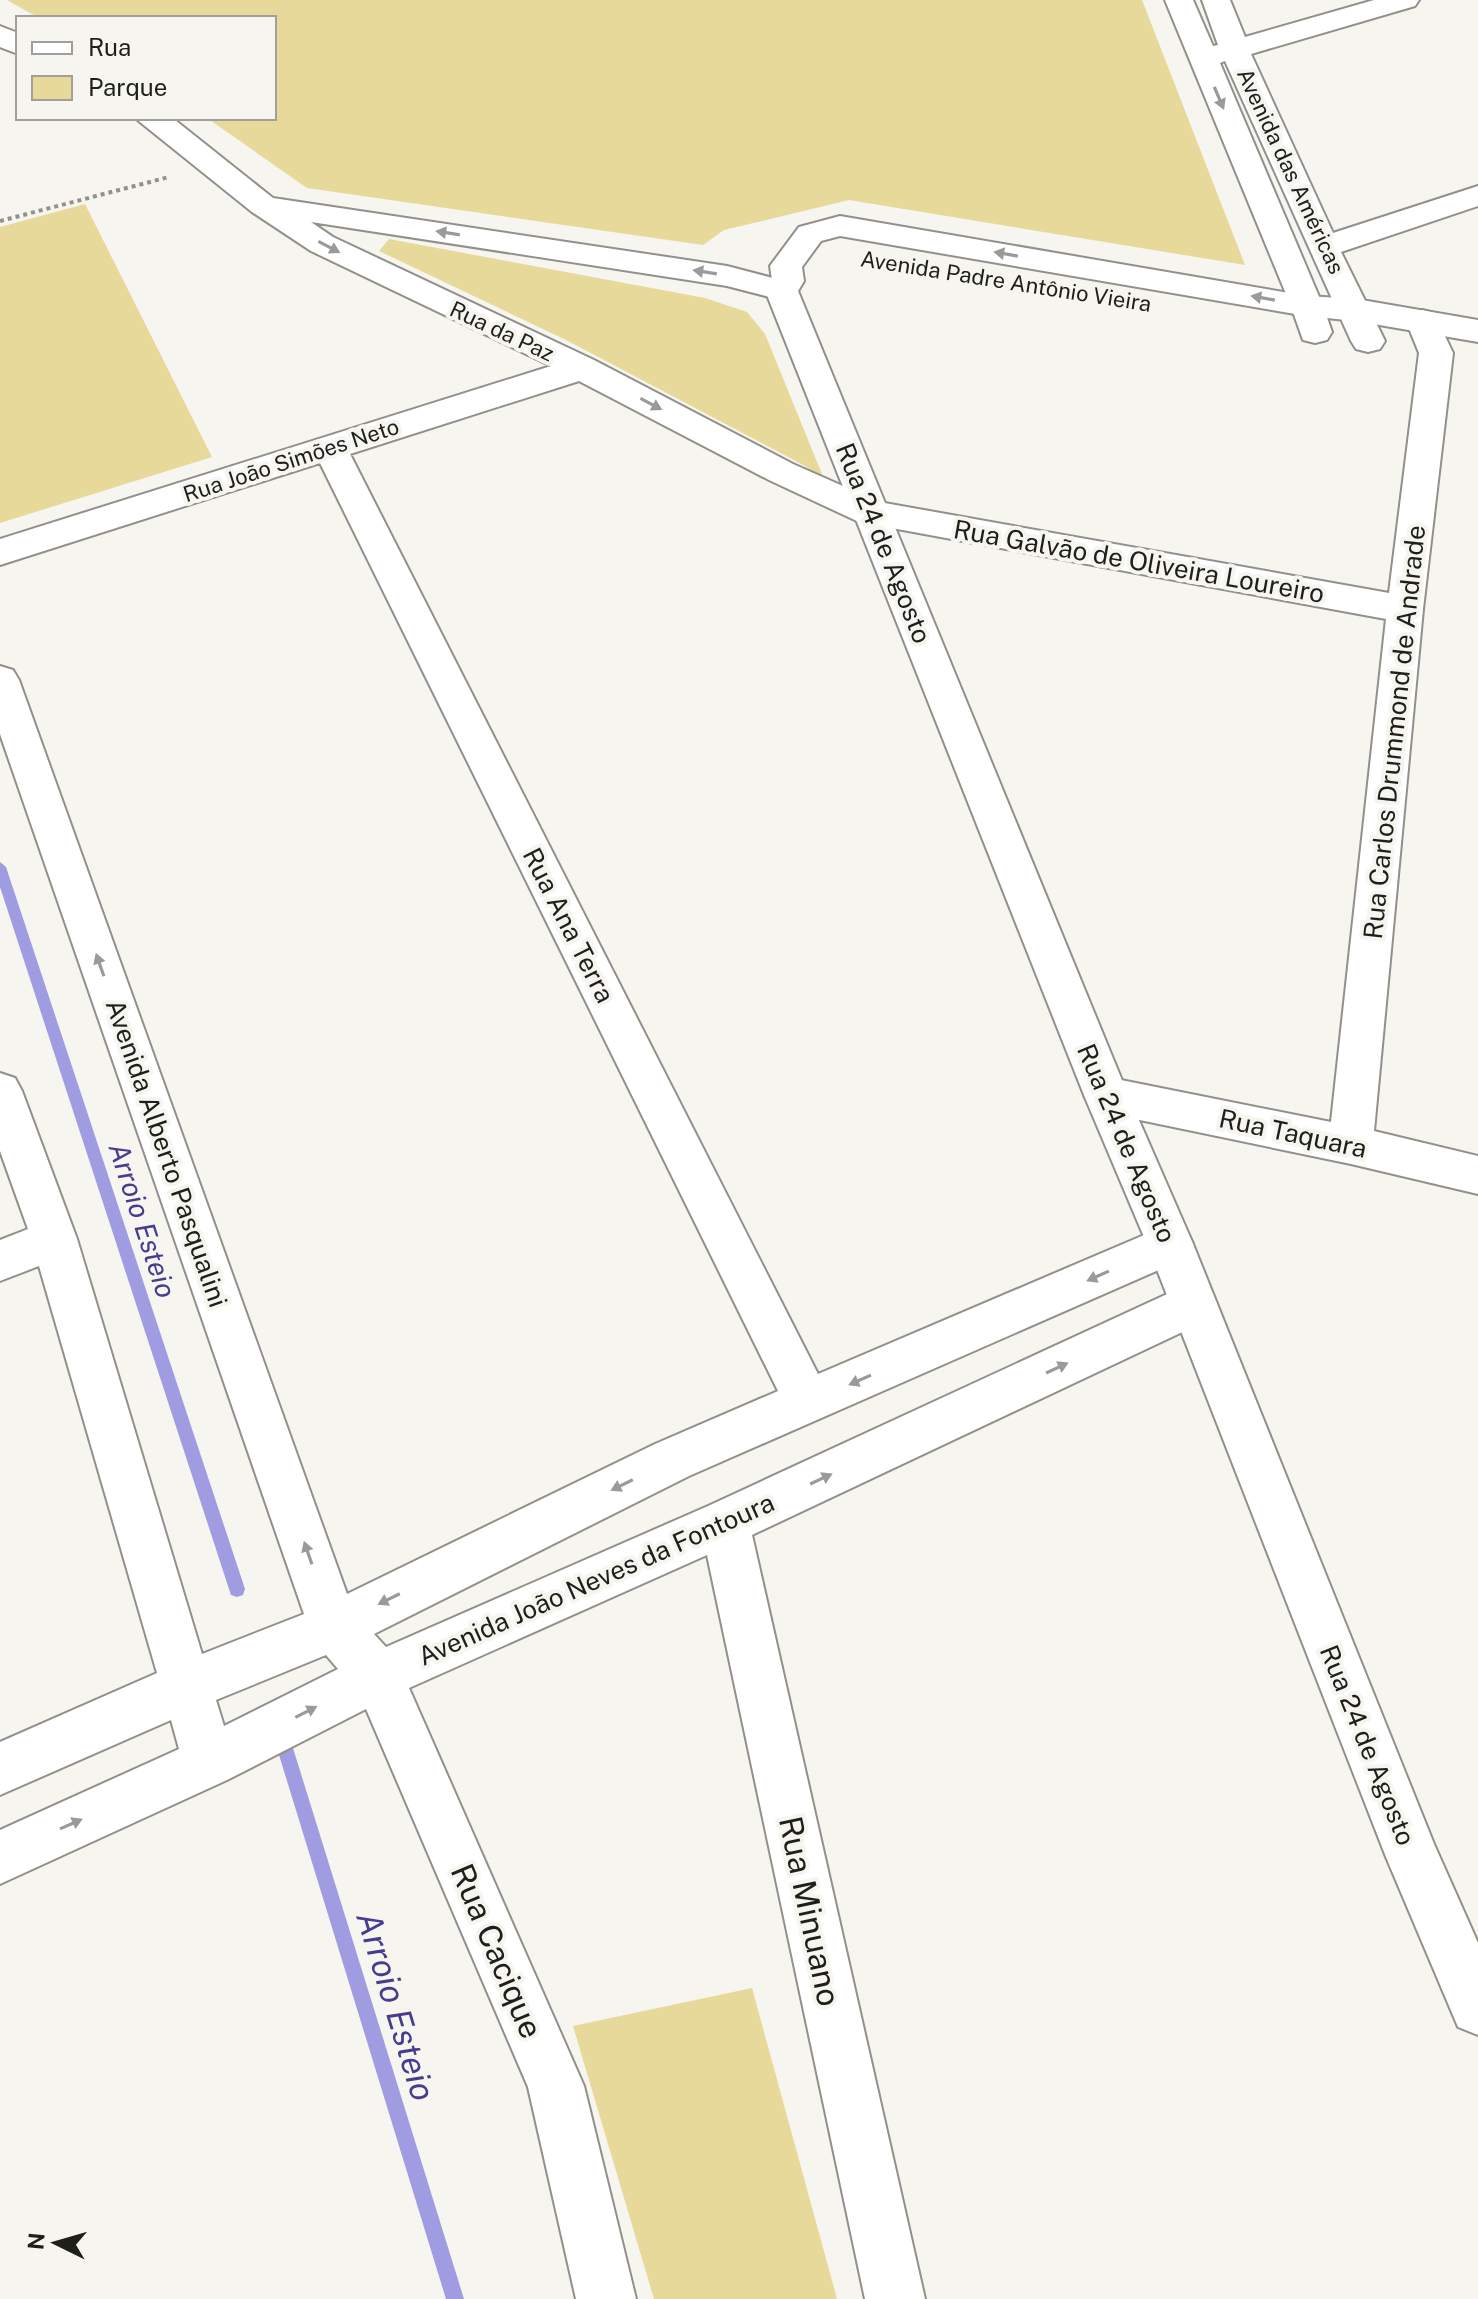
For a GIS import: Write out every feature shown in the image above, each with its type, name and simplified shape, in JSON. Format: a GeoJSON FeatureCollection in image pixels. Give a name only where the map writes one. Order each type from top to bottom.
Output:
{"type":"FeatureCollection","features":[{"type":"Feature","properties":{"kind":"street","name":"Avenida das Américas"},"geometry":{"type":"LineString","coordinates":[[1179,0],[1311,319]]}},
{"type":"Feature","properties":{"kind":"street","name":"Avenida das Américas"},"geometry":{"type":"LineString","coordinates":[[1216,0],[1235,50],[1368,341]]}},
{"type":"Feature","properties":{"kind":"street"},"geometry":{"type":"LineString","coordinates":[[1202,58],[1405,0]]}},
{"type":"Feature","properties":{"kind":"street","name":"Rua da Paz"},"geometry":{"type":"LineString","coordinates":[[153,120],[263,205],[322,244],[582,368],[781,472],[872,513]]}},
{"type":"Feature","properties":{"kind":"street"},"geometry":{"type":"LineString","coordinates":[[1323,247],[1478,196]]}},
{"type":"Feature","properties":{"kind":"street"},"geometry":{"type":"LineString","coordinates":[[263,205],[785,285]]}},
{"type":"Feature","properties":{"kind":"street","name":"Avenida Padre Antônio Vieira"},"geometry":{"type":"LineString","coordinates":[[785,285],[826,260],[855,255],[1311,319],[1368,341],[1478,331]]}},
{"type":"Feature","properties":{"kind":"street","name":"Rua 24 de Agosto"},"geometry":{"type":"LineString","coordinates":[[785,285],[872,513],[1106,1095],[1170,1244],[1413,1857],[1478,2007]]}},
{"type":"Feature","properties":{"kind":"street","name":"Avenida Padre Antônio Vieira"},"geometry":{"type":"LineString","coordinates":[[1311,319],[1356,310],[1429,337],[1478,360]]}},
{"type":"Feature","properties":{"kind":"street","name":"Rua Carlos Drummond de Andrade"},"geometry":{"type":"LineString","coordinates":[[1351,1145],[1429,337]]}},
{"type":"Feature","properties":{"kind":"street","name":"Rua João Simões Neto"},"geometry":{"type":"LineString","coordinates":[[0,552],[582,368]]}},
{"type":"Feature","properties":{"kind":"street","name":"Rua Ana Terra"},"geometry":{"type":"LineString","coordinates":[[329,447],[808,1403]]}},
{"type":"Feature","properties":{"kind":"street","name":"Rua Galvão de Oliveira Loureiro"},"geometry":{"type":"LineString","coordinates":[[872,513],[1405,609]]}},
{"type":"Feature","properties":{"kind":"street","name":"Avenida Alberto Pasqualini"},"geometry":{"type":"LineString","coordinates":[[0,680],[334,1627]]}},
{"type":"Feature","properties":{"kind":"street"},"geometry":{"type":"LineString","coordinates":[[0,1091],[54,1239],[209,1762]]}},
{"type":"Feature","properties":{"kind":"street","name":"Rua Taquara"},"geometry":{"type":"LineString","coordinates":[[1106,1095],[1351,1145],[1478,1175]]}},
{"type":"Feature","properties":{"kind":"street"},"geometry":{"type":"LineString","coordinates":[[0,1261],[54,1239]]}},
{"type":"Feature","properties":{"kind":"street"},"geometry":{"type":"LineString","coordinates":[[0,1769],[187,1686],[334,1627],[672,1460],[1170,1244]]}},
{"type":"Feature","properties":{"kind":"street","name":"Avenida João Neves da Fontoura"},"geometry":{"type":"LineString","coordinates":[[0,1857],[209,1762],[378,1676],[725,1523],[1194,1304]]}},
{"type":"Feature","properties":{"kind":"street","name":"Rua Minuano"},"geometry":{"type":"LineString","coordinates":[[725,1523],[895,2299]]}},
{"type":"Feature","properties":{"kind":"street","name":"Rua Cacique"},"geometry":{"type":"LineString","coordinates":[[334,1627],[378,1676],[556,2086],[606,2299]]}},
{"type":"Feature","properties":{"kind":"path"},"geometry":{"type":"LineString","coordinates":[[0,221],[215,165]]}},
{"type":"Feature","properties":{"kind":"green space"},"geometry":{"type":"Polygon","coordinates":[[[7,0],[1142,0],[1245,265],[849,200],[724,230],[703,245],[307,188],[210,120],[276,120],[276,16],[35,16],[7,0]]]}},
{"type":"Feature","properties":{"kind":"green space"},"geometry":{"type":"Polygon","coordinates":[[[85,204],[212,457],[0,523],[0,227],[85,204]]]}},
{"type":"Feature","properties":{"kind":"green space"},"geometry":{"type":"Polygon","coordinates":[[[389,239],[705,298],[747,312],[765,334],[826,484],[807,467],[566,340],[379,251],[389,239]]]}},
{"type":"Feature","properties":{"kind":"green space"},"geometry":{"type":"Polygon","coordinates":[[[752,1988],[837,2299],[654,2299],[573,2026],[752,1988]]]}},
{"type":"Feature","properties":{"kind":"waterway","name":"Arroio Esteio"},"geometry":{"type":"LineString","coordinates":[[0,867],[237,1589]]}},
{"type":"Feature","properties":{"kind":"waterway","name":"Arroio Esteio"},"geometry":{"type":"LineString","coordinates":[[280,1732],[455,2299]]}}]}
